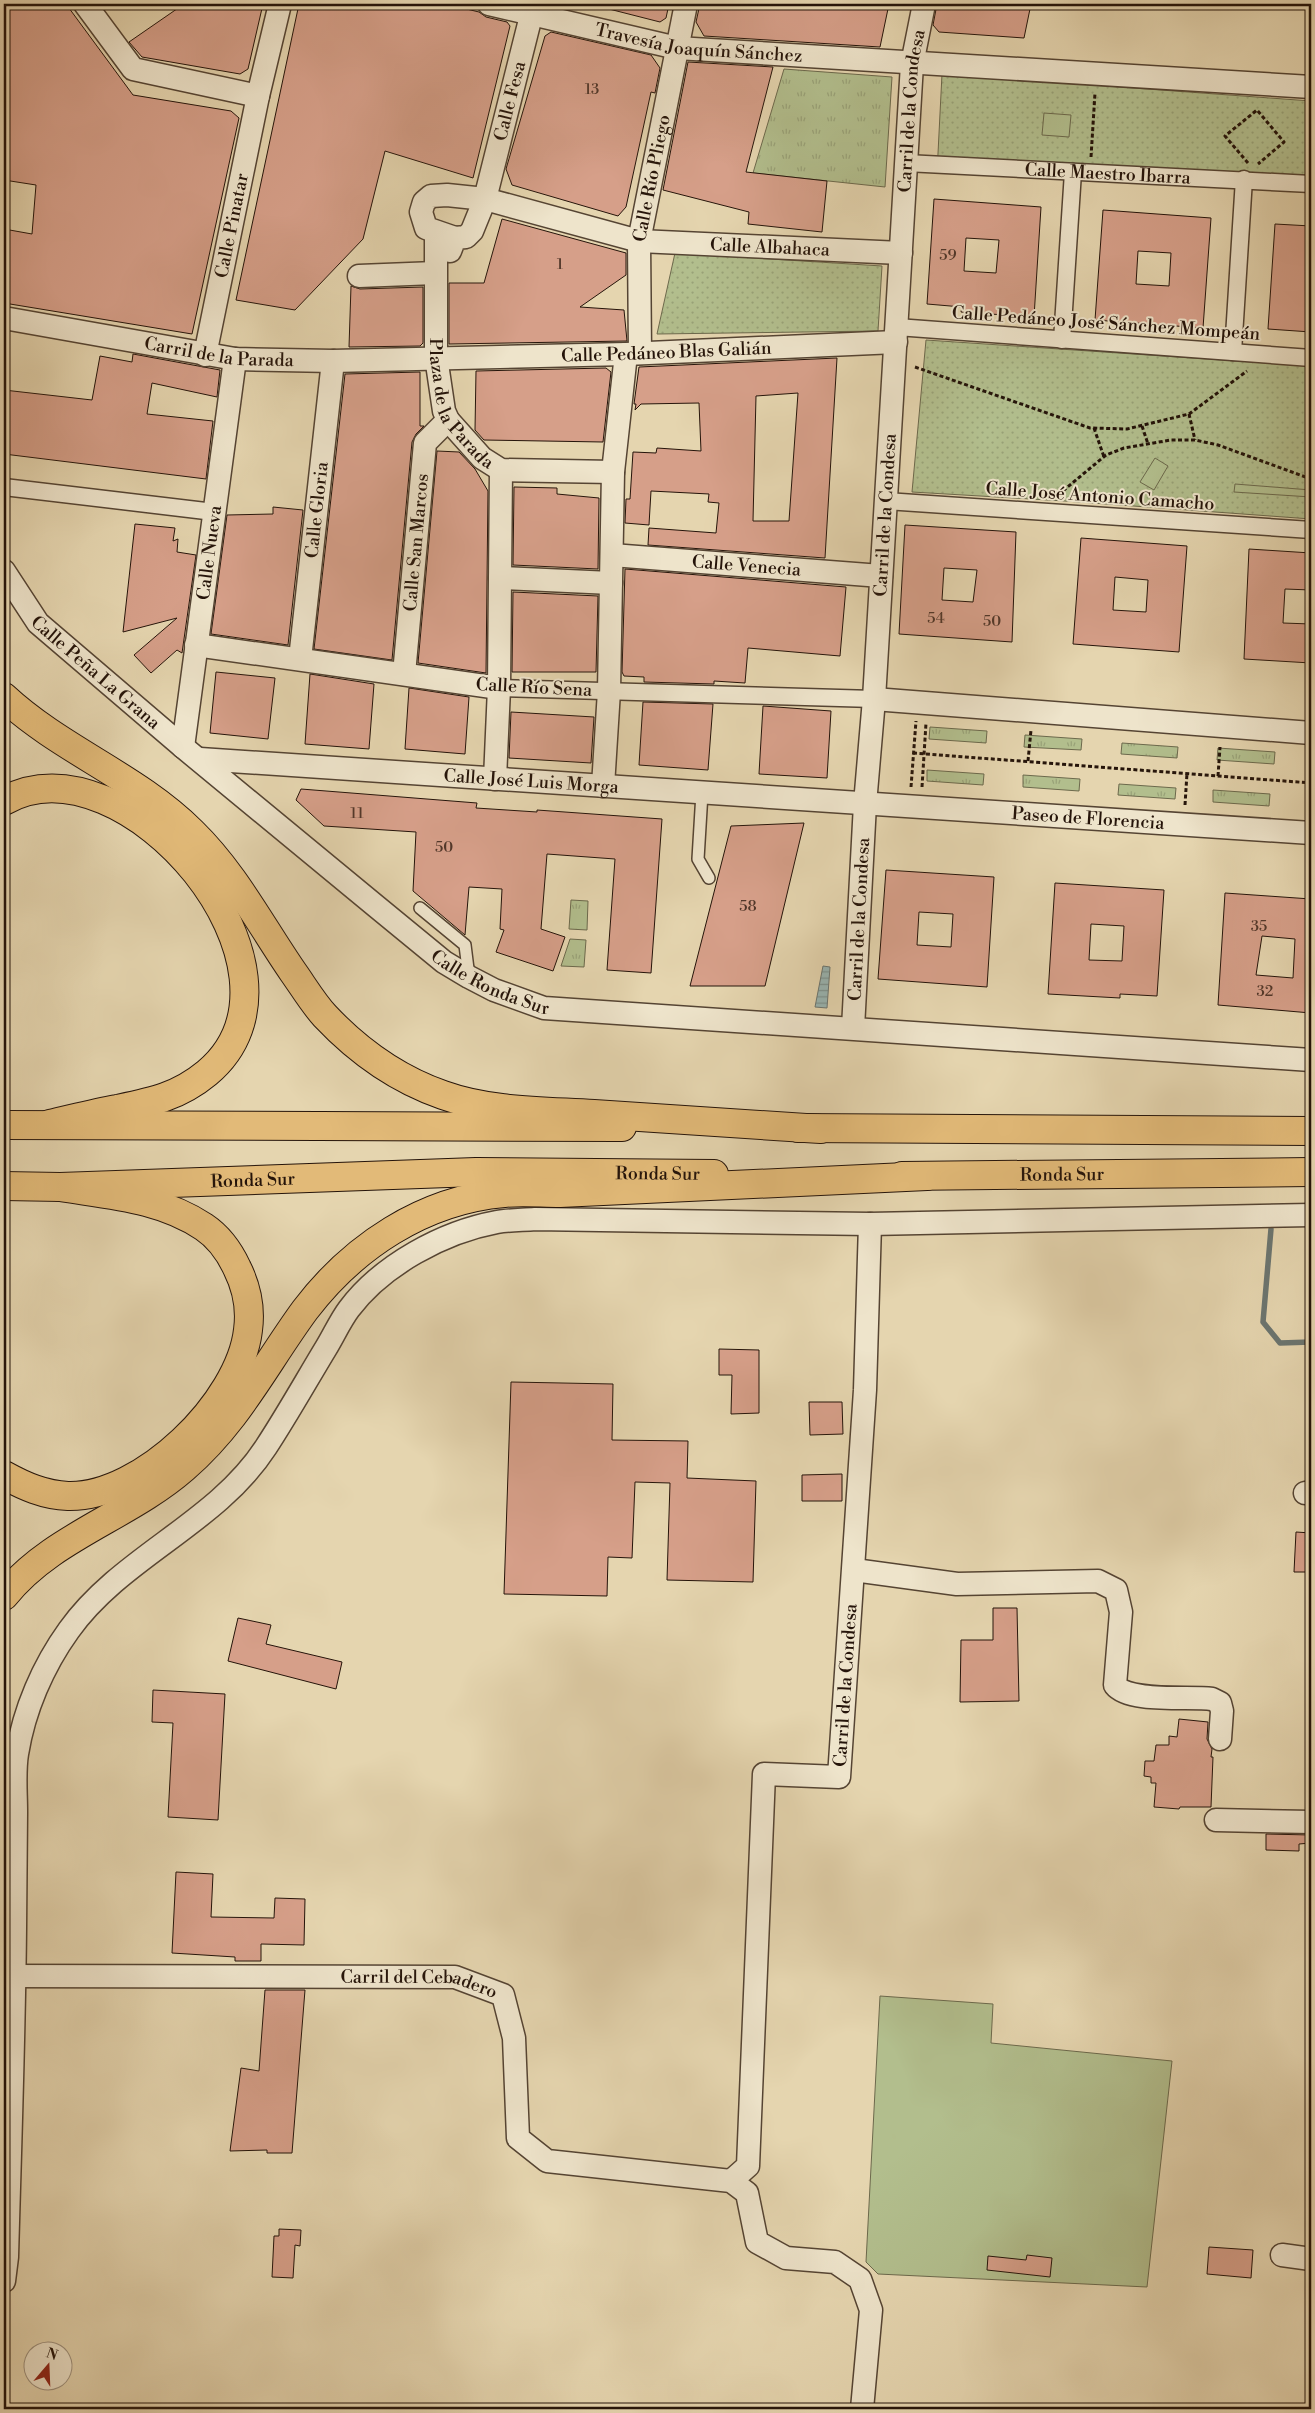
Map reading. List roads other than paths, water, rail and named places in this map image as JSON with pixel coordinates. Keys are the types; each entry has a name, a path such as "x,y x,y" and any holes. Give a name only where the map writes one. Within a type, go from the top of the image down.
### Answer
{"main road":[{"path":"4,697 41,729 161,805 190,829 230,873 280,953 323,1014 363,1051 388,1069 416,1084 444,1096 508,1108 822,1129"},
{"path":"4,801 27,791 46,788 65,790 85,794 107,802 145,824 182,856 212,894 235,938 244,978 245,994 240,1022 223,1056 207,1073 189,1086 147,1104 50,1124"},
{"path":"4,1125 1311,1131"},
{"name":"Ronda Sur","path":"4,1186 60,1187 476,1172 927,1176 1311,1172"},
{"path":"4,1596 24,1574 49,1554 155,1489 205,1450 231,1421 305,1310 329,1282 351,1259 415,1217 444,1205 504,1193 560,1193 927,1176"},
{"path":"4,1475 45,1493 69,1496 110,1488 132,1477 169,1452 208,1413 232,1379 248,1331 248,1297 242,1279 222,1243 206,1228 162,1205 130,1197 60,1187"}],"street":[{"path":"85,4 133,69 258,96"},
{"name":"Calle Pinatar","path":"205,355 258,96 280,4"},
{"name":"Travesía Joaquín Sánchez","path":"489,4 533,9 677,48 912,64"},
{"name":"Calle Río Pliego","path":"603,786 610,691 613,472 633,354 638,241 686,4"},
{"name":"Carril de la Condesa","path":"853,1028 864,804 874,699 912,64 924,4"},
{"name":"Calle Fesa","path":"446,235 466,237 472,231 485,199 533,9"},
{"path":"912,64 1311,87"},
{"name":"Calle Maestro Ibarra","path":"906,163 1244,179 1311,184"},
{"path":"1062,340 1082,172"},
{"path":"1233,352 1244,179"},
{"name":"Calle Albahaca","path":"446,235 426,228 422,222 421,212 424,202 431,196 448,195 485,199 638,241 901,253"},
{"path":"359,276 436,273 452,248 446,235"},
{"name":"Plaza de la Parada","path":"436,273 436,358 444,411 448,420 482,458 501,470 613,472"},
{"name":"Carril de la Parada","path":"4,318 234,359 333,361 436,358"},
{"name":"Calle Pedáneo José Sánchez Mompeán","path":"896,343 1062,340 1311,358"},
{"name":"Calle Pedáneo Blas Galián","path":"436,358 633,354 896,343"},
{"name":"Calle Nueva","path":"191,753 196,645 234,359"},
{"name":"Calle Gloria","path":"300,659 333,361"},
{"name":"Calle San Marcos","path":"404,674 425,443 448,420"},
{"path":"495,779 500,688 501,470"},
{"path":"4,487 214,512"},
{"name":"Calle José Antonio Camacho","path":"886,501 1311,530"},
{"name":"Calle Venecia","path":"612,555 881,576"},
{"name":"Calle Peña La Grana","path":"4,571 38,622 191,753"},
{"path":"500,578 612,583"},
{"name":"Calle Río Sena","path":"196,645 500,688 874,699"},
{"path":"874,699 1311,733"},
{"name":"Calle José Luis Morga","path":"191,753 495,779 864,804"},
{"name":"Calle Ronda Sur","path":"191,753 444,962 494,990 544,1008 1311,1060"},
{"name":"Paseo de Florencia","path":"864,804 916,801 1311,833"},
{"path":"4,2281 7,2257 9,1976 16,1757 25,1717 51,1657 70,1628 93,1601 144,1556 182,1532 227,1494 246,1473 265,1449 349,1309 373,1283 400,1262 466,1230 497,1222 535,1219 870,1224 1311,1216"},
{"name":"Carril de la Condesa","path":"731,2182 748,2166 764,1774 839,1777 865,1390 870,1224"},
{"path":"854,1570 957,1584 1098,1581 1107,1584 1116,1590 1121,1612 1115,1685 1118,1690 1135,1696 1212,1699 1220,1703 1222,1711 1220,1739"},
{"path":"1216,1820 1311,1822"},
{"name":"Carril del Cebadero","path":"9,1976 455,1977 503,1995 514,2038 518,2138 547,2161 731,2182"},
{"path":"731,2182 747,2193 757,2242 786,2258 835,2262 860,2279 871,2310 862,2409"},
{"path":"1282,2255 1311,2259"}],"lane":[{"path":"702,793 698,859 710,878"},
{"path":"420,908 464,945 469,977"}],"water":[{"path":"823,966 830,967 827,1008 815,1007"}],"waterway":[{"path":"1271,1229 1263,1322 1280,1343 1311,1342"}]}
